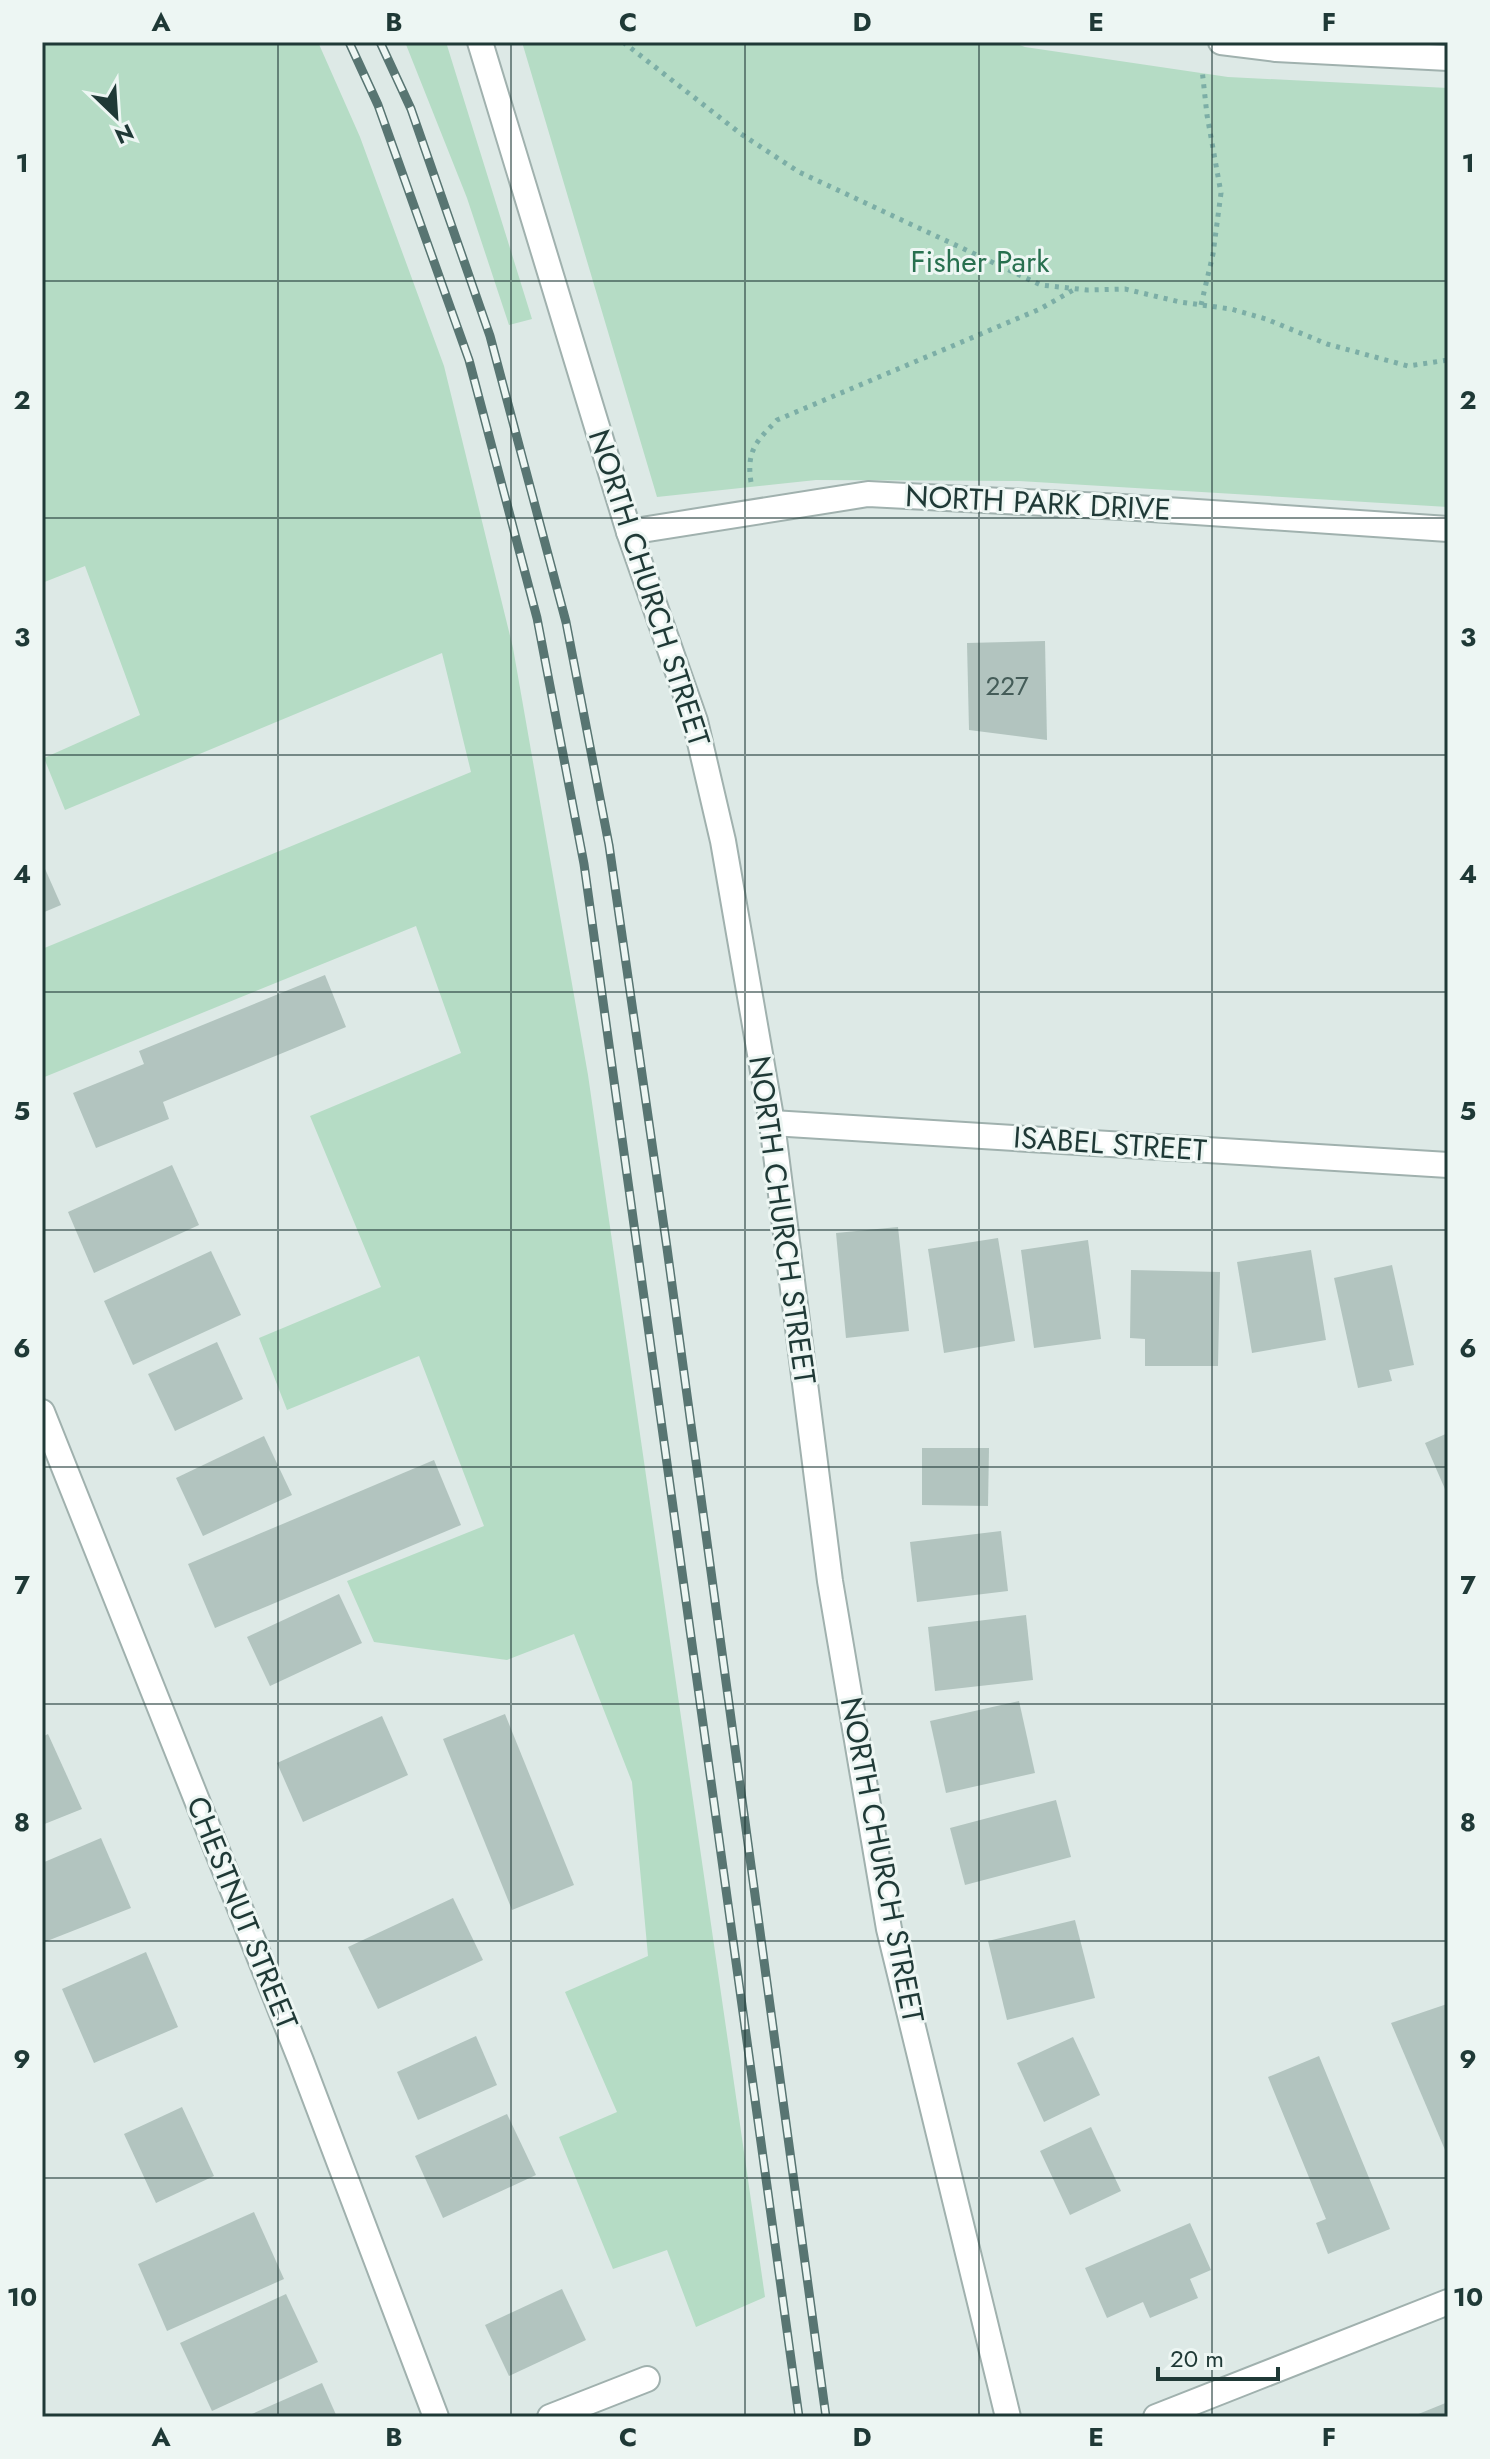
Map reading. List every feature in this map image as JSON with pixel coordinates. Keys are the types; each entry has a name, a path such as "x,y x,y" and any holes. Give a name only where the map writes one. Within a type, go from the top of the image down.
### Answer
{"street":[{"name":"NORTH CHURCH STREET","path":"480,42 629,532 699,736 723,841 772,1123 830,1581 889,1929 1008,2417"},
{"path":"1221,42 1276,49 1448,58"},
{"name":"NORTH PARK DRIVE","path":"629,532 868,494 1448,529"},
{"name":"ISABEL STREET","path":"772,1123 1448,1165"},
{"name":"CHESTNUT STREET","path":"42,1412 306,2076 436,2417"},
{"path":"1156,2417 1448,2302"},
{"path":"550,2417 647,2379"}],"path":[{"path":"623,42 741,134 799,172 1041,285 1125,289 1180,302 1231,309 1266,319 1327,344 1408,366 1448,360"},
{"path":"1201,57 1207,115 1221,193 1213,254 1201,305"},
{"path":"755,512 748,467 753,446 777,420 1040,309 1076,289"}],"green space":[{"path":"42,42 318,42 360,137 444,366 513,648 588,1075 765,2297 696,2327 667,2250 613,2269 559,2137 617,2112 565,1992 648,1956 632,1782 574,1634 507,1660 374,1642 347,1581 484,1526 419,1356 287,1410 259,1338 381,1287 310,1116 461,1053 416,926 42,1078 42,949 471,772 442,653 65,810 44,758 140,715 85,566 42,583"},
{"path":"405,42 446,42 532,319 509,325 467,198"},
{"name":"Fisher Park","path":"522,42 1011,42 1025,47 1228,77 1448,88 1448,507 1019,481 816,480 657,497"}],"building":[{"path":"1045,641 1047,740 969,730 967,643"},
{"path":"42,862 61,905 42,913"},
{"path":"325,975 346,1027 163,1102 169,1119 96,1148 73,1093 144,1064 139,1051"},
{"path":"172,1165 199,1225 94,1273 68,1212"},
{"path":"898,1227 909,1331 846,1338 836,1233"},
{"path":"998,1238 1015,1341 944,1353 928,1249"},
{"path":"1088,1240 1101,1339 1034,1348 1021,1250"},
{"path":"1311,1250 1326,1340 1252,1353 1237,1262"},
{"path":"211,1251 241,1315 133,1365 104,1301"},
{"path":"1392,1265 1414,1365 1389,1370 1392,1381 1358,1388 1334,1278"},
{"path":"1131,1270 1220,1272 1218,1366 1145,1366 1145,1339 1130,1338"},
{"path":"217,1342 243,1399 175,1431 148,1374"},
{"path":"1448,1433 1448,1496 1425,1443"},
{"path":"264,1436 292,1495 203,1536 176,1478"},
{"path":"922,1448 989,1448 988,1506 922,1505"},
{"path":"434,1460 461,1525 215,1628 188,1564"},
{"path":"1001,1531 1008,1591 917,1602 910,1542"},
{"path":"339,1594 362,1643 270,1686 247,1637"},
{"path":"1026,1615 1033,1680 935,1691 928,1627"},
{"path":"1019,1701 1035,1773 946,1793 930,1721"},
{"path":"505,1714 574,1885 512,1910 443,1739"},
{"path":"382,1716 408,1775 303,1822 277,1763"},
{"path":"48,1734 82,1809 42,1825 42,1737"},
{"path":"1056,1800 1071,1857 965,1885 950,1828"},
{"path":"101,1838 131,1908 42,1943 42,1863"},
{"path":"453,1898 483,1960 378,2009 348,1947"},
{"path":"1075,1920 1095,1998 1007,2020 988,1941"},
{"path":"146,1952 178,2027 94,2063 62,1989"},
{"path":"1447,2004 1448,2007 1448,2157 1391,2023"},
{"path":"476,2036 497,2085 418,2120 397,2072"},
{"path":"1073,2037 1100,2095 1044,2122 1017,2063"},
{"path":"1319,2056 1390,2229 1328,2254 1316,2223 1326,2219 1268,2077"},
{"path":"182,2107 214,2176 156,2203 124,2134"},
{"path":"507,2114 536,2175 443,2218 415,2156"},
{"path":"1091,2127 1121,2191 1070,2215 1040,2151"},
{"path":"254,2212 284,2279 167,2331 138,2264"},
{"path":"1190,2223 1211,2270 1190,2279 1198,2298 1150,2318 1143,2302 1107,2318 1085,2268"},
{"path":"562,2289 586,2340 509,2376 485,2325"},
{"path":"286,2294 318,2362 212,2411 180,2343"},
{"path":"322,2383 337,2417 245,2417"},
{"path":"1448,2402 1448,2417 1411,2417"}],"railway":[{"path":"349,42 378,105 469,360 537,618 584,864 799,2417"},
{"path":"380,42 411,109 490,336 566,622 609,845 826,2417"}]}
